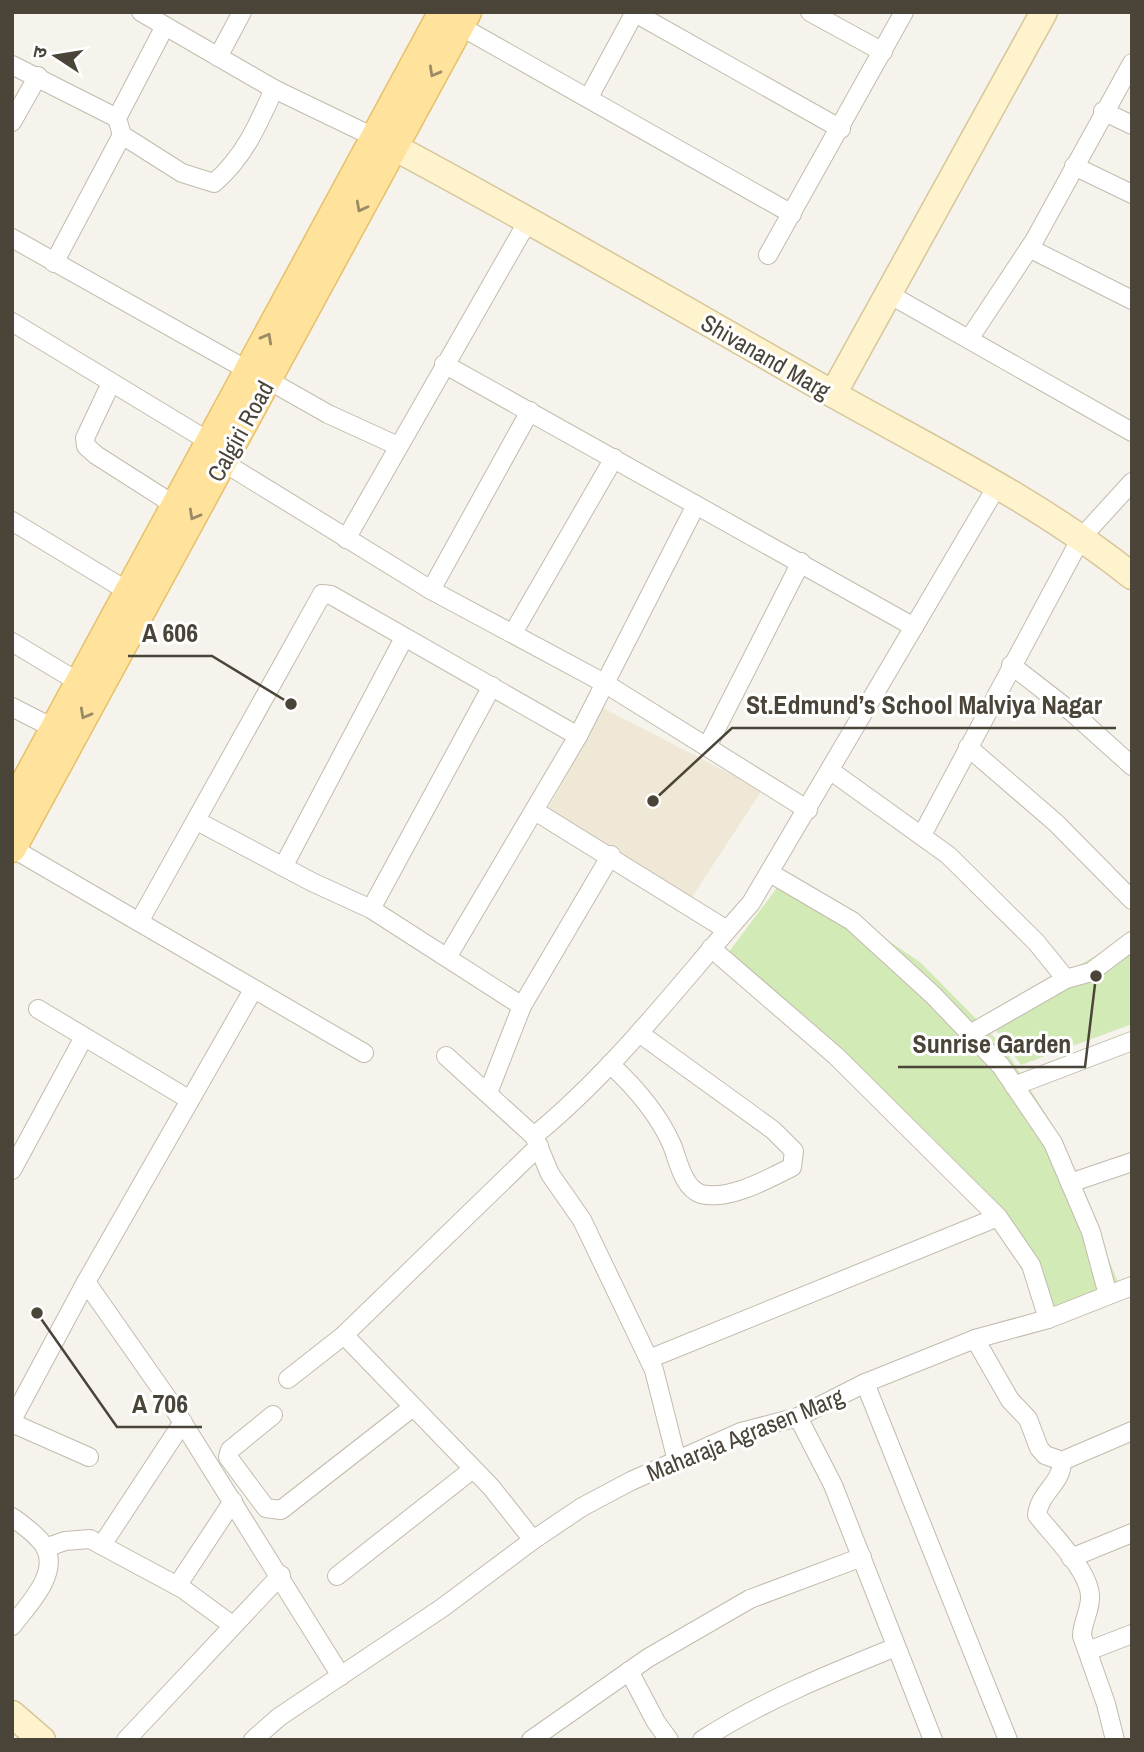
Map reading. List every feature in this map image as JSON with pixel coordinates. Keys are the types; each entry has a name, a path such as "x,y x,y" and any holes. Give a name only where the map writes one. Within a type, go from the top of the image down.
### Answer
{"main road":[{"name":"Calgiri Road","path":"12,848 217,452 456,17"},
{"name":"Calgiri Road","path":"12,807 176,506 217,452"}],"street":[{"path":"142,12 274,89 385,142"},
{"path":"218,57 242,12"},
{"path":"810,12 883,52"},
{"path":"768,255 841,129 904,12"},
{"path":"833,394 1044,12"},
{"path":"589,97 635,13 841,129"},
{"path":"456,17 792,214"},
{"path":"54,263 165,26"},
{"path":"969,339 1029,248 1132,63"},
{"path":"12,65 38,76 119,126 182,173 214,183 234,166 252,138 274,89"},
{"path":"12,122 38,76"},
{"path":"1103,111 1132,125"},
{"name":"Shivanand Marg","path":"385,142 529,219 997,486 1081,538 1132,576"},
{"path":"1074,166 1132,194"},
{"path":"346,539 529,219"},
{"path":"12,239 328,414 398,446"},
{"path":"1029,248 1132,300"},
{"path":"887,293 1132,432"},
{"path":"12,322 111,383 346,539 431,590 606,684 708,745 808,810"},
{"path":"444,364 914,627"},
{"path":"111,383 85,438 86,446 176,506"},
{"path":"431,590 530,411"},
{"path":"513,633 614,458"},
{"path":"922,835 1081,538 1132,482"},
{"path":"288,1379 344,1335 575,1102 684,985 711,948 751,903 997,486"},
{"path":"448,956 579,736 696,505"},
{"path":"12,521 129,592"},
{"path":"708,745 801,562"},
{"path":"139,922 322,594 331,595 579,736"},
{"path":"283,867 404,638"},
{"path":"12,642 80,683"},
{"path":"1011,665 1073,713 1132,766"},
{"path":"371,909 492,687"},
{"path":"12,707 55,729"},
{"path":"968,747 1056,823 1132,900"},
{"path":"831,771 948,855 1028,934 1066,979"},
{"path":"535,811 611,855 727,930"},
{"path":"197,821 283,867 371,909 522,1006"},
{"path":"12,848 364,1053"},
{"path":"488,1093 522,1006 611,855"},
{"path":"770,873 852,921 933,995 1001,1066 1053,1143 1091,1232 1108,1295"},
{"path":"970,1034 1066,979 1091,972 1132,941"},
{"path":"711,948 836,1056 998,1217 1031,1265 1048,1319"},
{"path":"89,1457 12,1421 86,1282 253,990"},
{"path":"38,1009 190,1100"},
{"path":"610,1064 645,1101 670,1142 688,1184 699,1193 721,1195 793,1167 794,1151 773,1130 639,1033"},
{"path":"12,1170 84,1037"},
{"path":"1014,1086 1132,1041"},
{"path":"446,1056 537,1141 550,1174 582,1220 649,1359 677,1461"},
{"path":"1070,1183 1132,1162"},
{"path":"649,1359 998,1217"},
{"path":"86,1282 183,1422 281,1575 341,1676"},
{"name":"Maharaja Agrasen Marg","path":"253,1740 279,1717 451,1602 533,1539 582,1507 741,1432 798,1417 865,1383 975,1339 1048,1319 1132,1286"},
{"path":"344,1335 473,1469 533,1539"},
{"path":"975,1339 1010,1400 1028,1419 1039,1448 1045,1455 1062,1461 1132,1432"},
{"path":"865,1383 1008,1740"},
{"path":"272,1415 230,1450 228,1457 265,1508 273,1511 281,1510 413,1407"},
{"path":"798,1417 833,1485 928,1738"},
{"path":"102,1545 183,1422"},
{"path":"1062,1461 1062,1471 1039,1500 1037,1515 1083,1570 1091,1600 1082,1625 1082,1636 1115,1740"},
{"path":"337,1576 473,1469"},
{"path":"177,1586 233,1501"},
{"path":"12,1517 45,1548 48,1571 34,1597 12,1626"},
{"path":"1071,1558 1132,1533"},
{"path":"45,1548 65,1541 90,1539 177,1586 232,1625"},
{"path":"531,1740 557,1732 629,1671 750,1600 862,1557"},
{"path":"125,1740 281,1575"},
{"path":"1088,1651 1132,1634"},
{"path":"702,1740 748,1712 896,1647"},
{"path":"629,1671 656,1722 669,1740"},
{"path":"12,1714 42,1740"},
{"path":"1125,1740 1132,1737"}],"shaded area":[{"path":"603,708 762,790 692,897 546,813"}],"green space":[{"path":"788,873 920,962 1003,1046 1054,1127 1120,1287 1045,1312 1000,1212 932,1137 722,961"},
{"path":"1132,935 1132,1024 1021,1065 987,1018"}],"place":[{"name":"A 606","path":"291,704"},
{"name":"St.Edmund’s School Malviya Nagar","path":"653,801"},
{"name":"Sunrise Garden","path":"1096,976"},
{"name":"A 706","path":"37,1313"}]}
